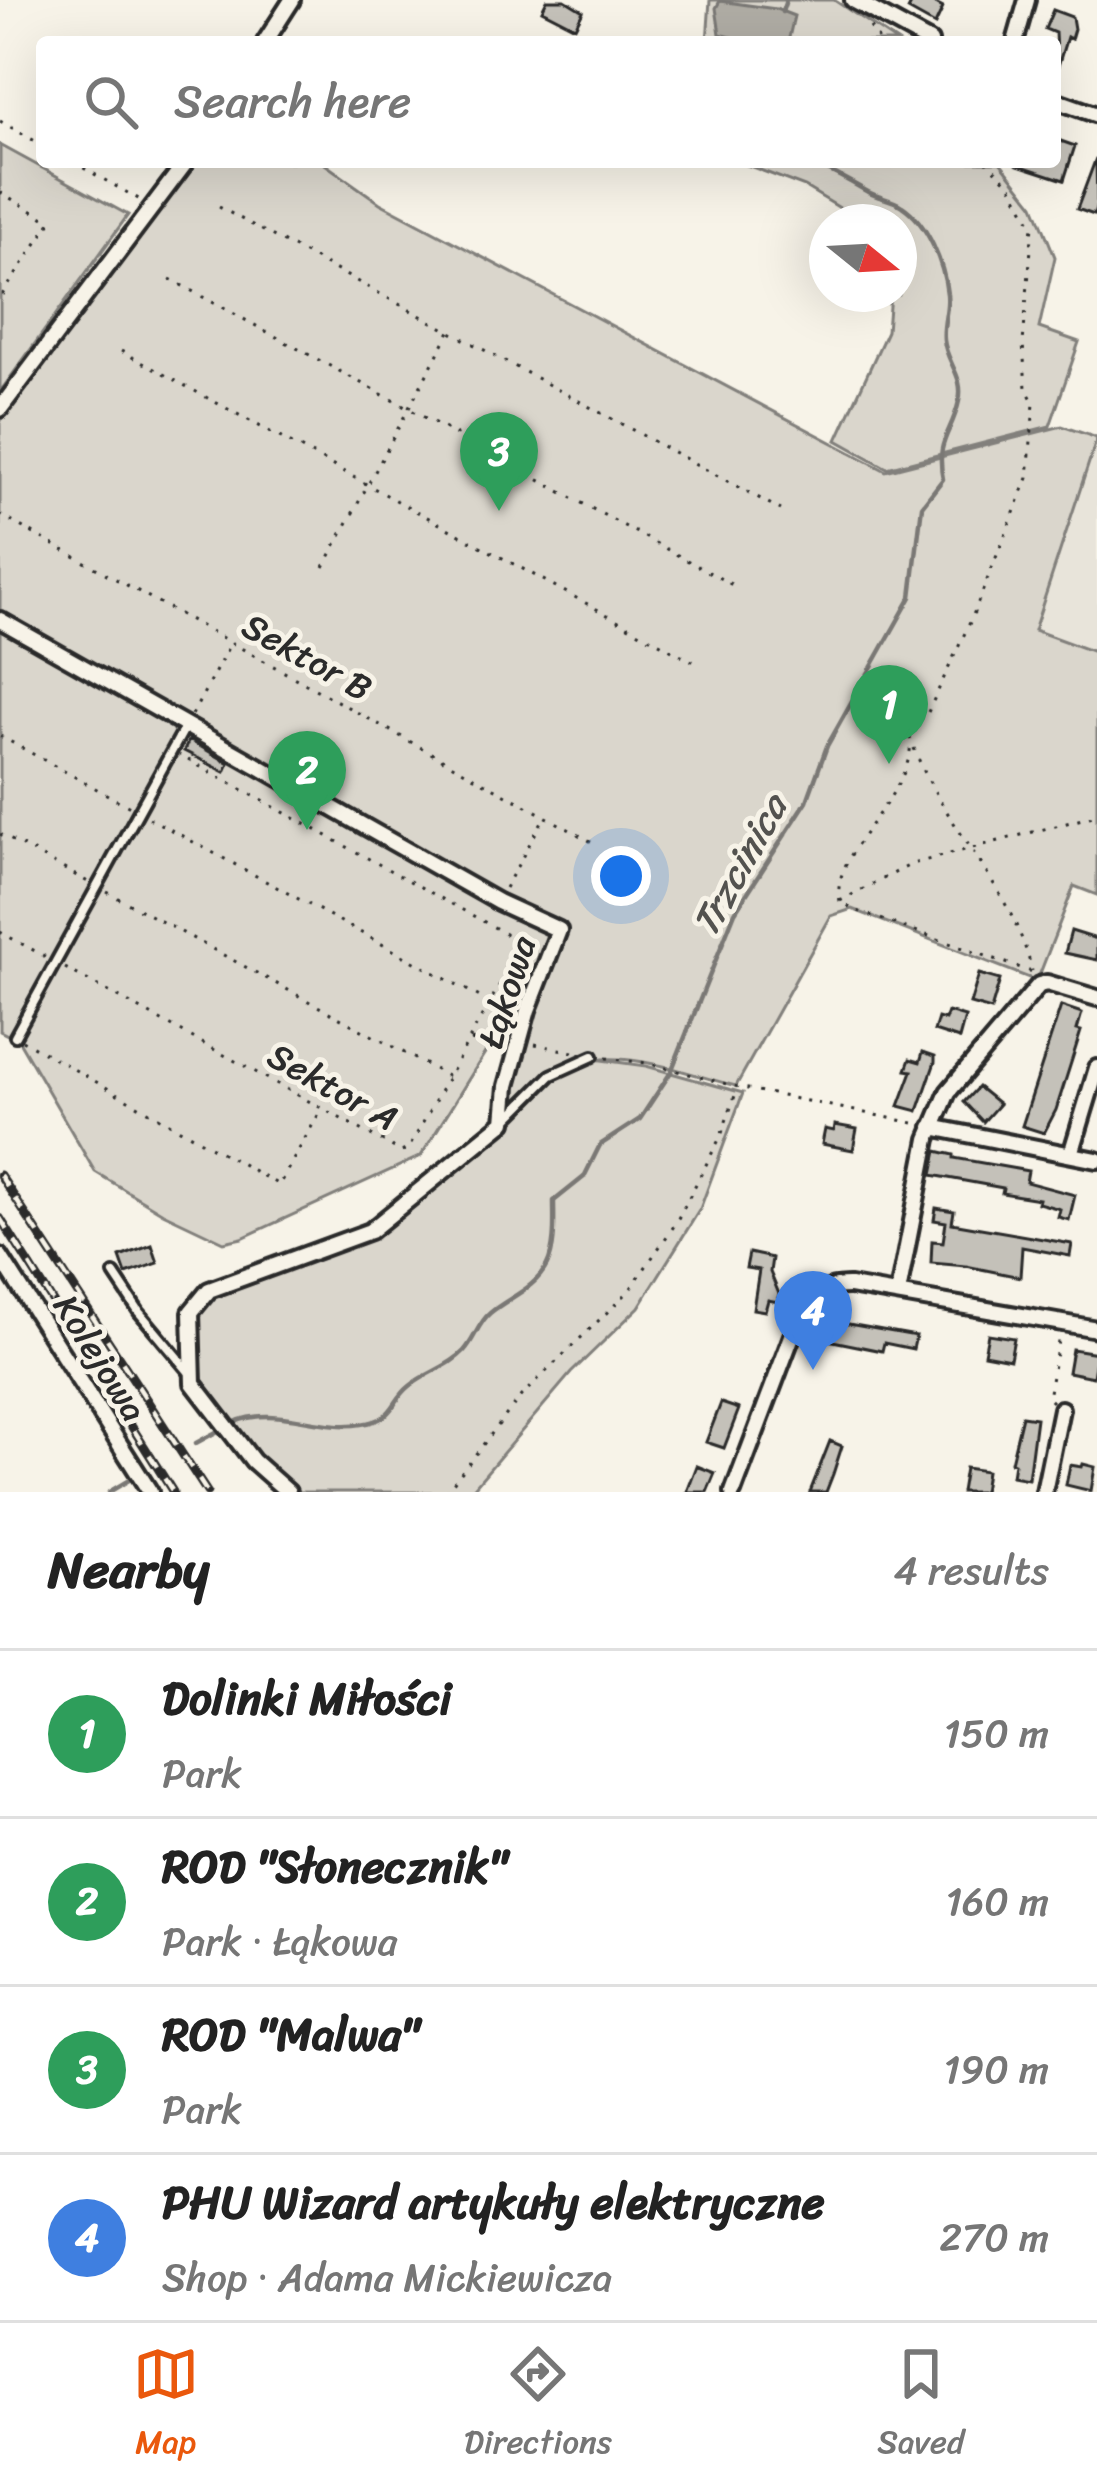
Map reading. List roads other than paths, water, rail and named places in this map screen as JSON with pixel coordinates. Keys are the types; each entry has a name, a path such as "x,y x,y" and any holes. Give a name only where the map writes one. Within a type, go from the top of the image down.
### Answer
{"street":[{"path":"269,36 292,0"},
{"path":"854,0 919,36"},
{"path":"1017,36 1027,0"},
{"path":"1061,102 1097,115"},
{"path":"0,409 181,168"},
{"name":"Łąkowa","path":"0,620 498,902 557,927 559,938 535,989 507,1086 504,1122"},
{"path":"898,1293 932,1127 948,1092 1039,985 1048,983 1097,998"},
{"path":"1071,1154 1097,1068"},
{"path":"288,1492 245,1452 193,1384 191,1312 196,1302 209,1290 370,1231 504,1122"},
{"path":"932,1127 1097,1160"},
{"name":"Kolejowa","path":"0,1256 150,1492"},
{"path":"733,1492 806,1305 816,1293 833,1285 1097,1329"},
{"path":"1044,1492 1061,1408"}],"lane":[{"path":"15,1036 186,725"},
{"path":"504,1122 551,1075 593,1056"},
{"path":"114,1274 190,1373"}],"waterway":[{"name":"Trzcinica","path":"782,12 786,0"},
{"name":"Trzcinica","path":"233,1423 264,1416 345,1425 381,1418 410,1386 458,1357 486,1317 542,1273 552,1250 554,1201 584,1177 600,1145 640,1119 671,1072 735,912 807,801 827,746 911,597 922,506 943,479 943,446 960,392 944,340 945,283 933,246 911,213 822,168"},
{"name":"Trzcinica","path":"196,1443 218,1431"},
{"name":"Trzcinica","path":"109,1492 129,1480"}],"railway":[{"path":"0,1175 207,1492"},
{"path":"0,1218 173,1492"}],"place":[{"name":"ROD \"Malwa\"","path":"499,511"},
{"name":"Dolinki Miłości","path":"889,764"},
{"name":"ROD \"Słonecznik\"","path":"307,830"},
{"name":"PHU Wizard artykuły elektryczne","path":"813,1370"}]}
